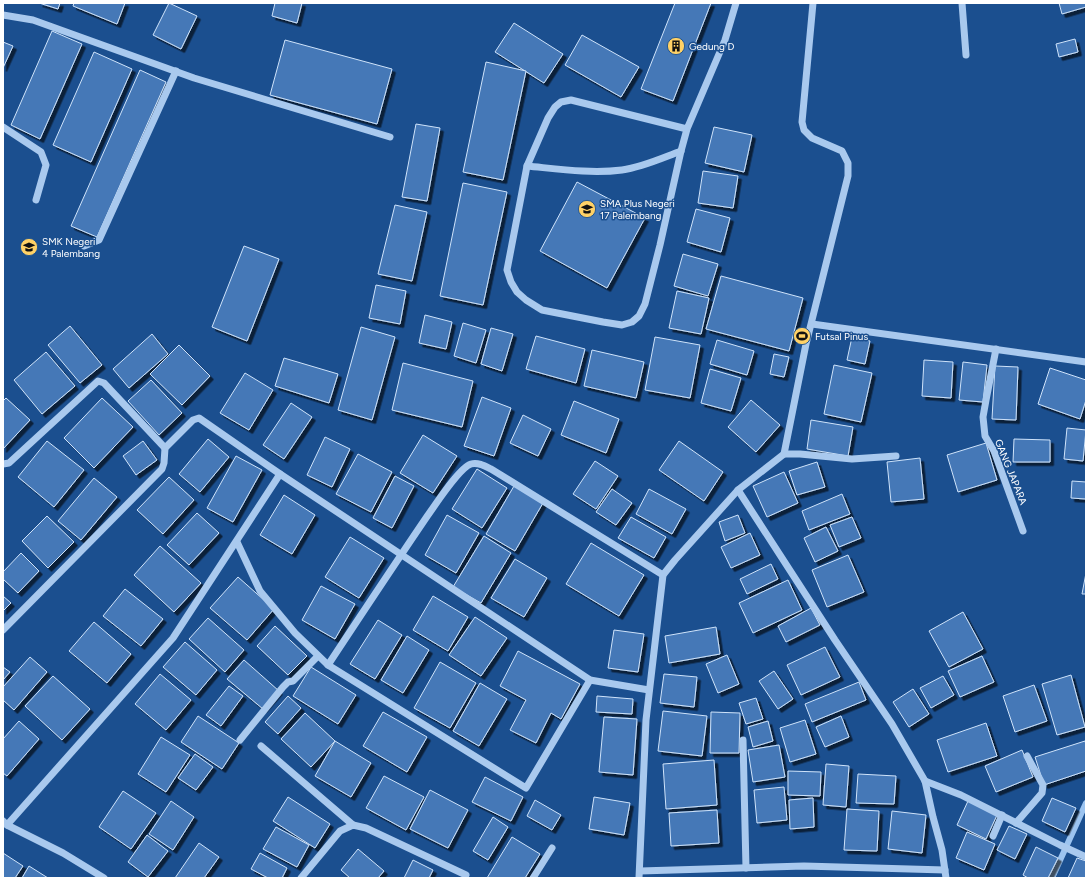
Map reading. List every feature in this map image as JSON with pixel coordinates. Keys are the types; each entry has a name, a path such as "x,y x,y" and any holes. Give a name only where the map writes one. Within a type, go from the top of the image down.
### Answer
{"street":[{"path":"687,129 571,100 561,102 555,107 548,118 527,166 507,270 511,282 517,292 526,300 542,310 603,322 622,325 632,322 639,316 645,304 687,129 725,40 736,3"},
{"path":"784,454 806,344 848,176 848,163 842,151 812,138 804,130 802,122 813,3"},
{"path":"962,3 966,54"},
{"path":"3,16 33,20 194,78 258,96 390,137"},
{"path":"84,246 99,240 176,71"},
{"path":"3,127 30,143 41,152 46,165 36,200"},
{"path":"527,166 596,171 623,170 646,164 681,151"},
{"path":"812,324 1086,362"},
{"name":"GANG JAPARA","path":"996,349 985,406 985,436 994,451 1022,531"},
{"path":"3,464 9,463 98,381 104,383 165,448"},
{"path":"3,630 162,469 165,448 192,420 199,418 400,555 590,680 650,690"},
{"path":"896,456 852,459 784,454 738,490 663,575 646,720 640,875 804,866 945,870"},
{"path":"328,665 400,555 440,498 462,469 471,464 481,464 663,575"},
{"path":"104,878 63,853 5,823 173,638 280,474"},
{"path":"738,490 892,724 925,781 942,850 946,878"},
{"path":"237,542 260,591 295,633 328,665 526,788 590,680"},
{"path":"240,740 283,687 288,682 293,681 318,656"},
{"path":"743,740 746,868"},
{"path":"261,746 353,825 366,828 466,875"},
{"path":"1016,823 1042,792 1043,788 1043,785 1027,756"},
{"path":"925,781 961,795 1086,857"},
{"path":"993,836 1002,815"},
{"path":"301,878 340,831 353,825"},
{"path":"533,878 552,848"}],"building":[{"path":"39,3 60,3 58,9"},
{"path":"74,3 125,3 117,24 73,6"},
{"path":"169,3 197,16 181,49 153,35"},
{"path":"275,3 302,3 297,23 272,16"},
{"name":"Gedung D","path":"675,3 711,3 673,101 641,89"},
{"path":"1059,3 1086,3 1086,7 1062,14"},
{"path":"514,23 563,54 544,83 495,52"},
{"path":"52,31 82,44 40,139 11,125"},
{"path":"582,35 639,67 621,97 565,65"},
{"path":"1075,39 1078,52 1059,57 1056,44"},
{"path":"285,40 392,69 377,124 270,95"},
{"path":"3,42 13,46 3,68"},
{"path":"94,52 132,69 91,162 53,145"},
{"path":"486,62 526,71 503,180 463,172"},
{"path":"140,70 166,82 97,237 71,226"},
{"path":"416,124 440,128 427,201 402,197"},
{"path":"714,127 752,135 744,172 705,163"},
{"path":"703,171 738,176 733,208 698,203"},
{"path":"577,182 645,218 607,288 540,251"},
{"path":"463,183 507,192 483,305 440,296"},
{"path":"395,205 427,212 412,281 378,274"},
{"path":"696,209 730,218 721,252 687,242"},
{"path":"244,246 279,259 247,341 212,327"},
{"path":"683,254 718,264 708,296 674,286"},
{"path":"721,276 803,298 789,351 706,329"},
{"path":"376,285 406,291 400,324 369,318"},
{"path":"677,291 709,298 701,334 669,328"},
{"path":"425,315 452,322 446,349 419,343"},
{"path":"463,323 486,330 476,363 454,356"},
{"path":"70,326 102,365 80,383 48,345"},
{"path":"361,327 395,337 372,420 338,410"},
{"path":"491,328 513,334 502,371 481,364"},
{"path":"152,334 168,354 129,388 113,369"},
{"path":"536,336 585,349 576,383 526,369"},
{"path":"655,337 700,345 690,398 645,390"},
{"path":"852,337 870,341 865,364 847,360"},
{"path":"717,340 754,351 747,375 710,364"},
{"path":"179,345 210,376 182,405 150,374"},
{"path":"592,350 644,362 636,398 584,386"},
{"path":"46,352 75,386 42,414 14,380"},
{"path":"774,354 789,357 784,377 770,374"},
{"path":"284,358 338,374 329,403 275,386"},
{"path":"924,360 953,362 951,398 922,396"},
{"path":"963,362 987,365 983,402 959,400"},
{"path":"403,363 473,381 462,427 392,410"},
{"path":"834,365 872,373 861,422 824,414"},
{"path":"995,366 1018,367 1016,420 992,419"},
{"path":"1050,368 1086,380 1086,400 1080,419 1038,404"},
{"path":"710,369 741,378 731,411 701,403"},
{"path":"245,373 273,390 249,430 220,413"},
{"path":"151,380 182,413 159,435 128,401"},
{"path":"482,397 511,408 494,456 464,446"},
{"path":"6,398 30,420 3,449 3,401"},
{"path":"102,398 133,427 94,468 64,438"},
{"path":"751,400 780,425 756,452 728,427"},
{"path":"574,401 619,419 606,453 561,435"},
{"path":"291,403 312,417 284,459 263,445"},
{"path":"523,415 551,429 538,456 510,443"},
{"path":"811,420 853,427 848,456 807,449"},
{"path":"1067,428 1086,430 1083,461 1064,459"},
{"path":"423,435 457,456 433,493 400,473"},
{"path":"325,437 350,449 332,487 307,475"},
{"path":"208,439 229,457 200,492 179,474"},
{"path":"1014,439 1050,440 1050,462 1013,462"},
{"path":"47,441 84,470 54,507 18,477"},
{"path":"143,441 157,460 136,475 123,456"},
{"path":"679,441 723,472 704,501 659,470"},
{"path":"986,443 997,480 958,492 947,455"},
{"path":"358,454 392,472 371,512 336,494"},
{"path":"236,456 262,470 233,522 207,508"},
{"path":"920,458 924,499 891,502 887,462"},
{"path":"595,461 618,476 596,509 573,494"},
{"path":"817,462 825,487 797,495 789,471"},
{"path":"477,469 507,488 482,528 452,509"},
{"path":"784,472 798,503 767,517 753,486"},
{"path":"395,476 414,486 392,528 373,518"},
{"path":"169,477 194,500 163,534 137,510"},
{"path":"94,478 117,497 81,540 58,521"},
{"path":"1072,481 1086,482 1086,499 1071,498"},
{"path":"514,486 543,503 515,551 486,534"},
{"path":"612,489 632,503 616,525 596,512"},
{"path":"649,489 686,509 672,534 636,514"},
{"path":"842,494 850,514 809,530 802,511"},
{"path":"284,495 315,515 292,554 260,535"},
{"path":"197,513 219,533 189,565 167,545"},
{"path":"447,515 479,533 456,573 425,555"},
{"path":"738,515 745,533 725,541 719,522"},
{"path":"47,516 74,542 48,568 22,541"},
{"path":"631,517 666,537 654,558 618,538"},
{"path":"852,517 861,538 839,547 830,525"},
{"path":"826,527 838,551 815,562 804,538"},
{"path":"750,533 760,555 731,568 721,547"},
{"path":"484,536 511,553 481,603 453,587"},
{"path":"350,537 384,558 359,598 325,577"},
{"path":"591,543 644,575 619,616 566,584"},
{"path":"160,546 201,583 174,612 134,575"},
{"path":"21,553 39,571 18,593 3,579 3,572"},
{"path":"848,555 864,592 827,607 812,570"},
{"path":"515,559 547,578 524,617 491,598"},
{"path":"771,564 778,579 747,594 740,579"},
{"path":"1086,573 1086,594 1082,594"},
{"path":"238,577 274,609 247,640 210,608"},
{"path":"788,580 802,610 753,633 739,603"},
{"path":"321,586 355,604 335,639 302,620"},
{"path":"125,589 163,619 141,646 103,616"},
{"path":"3,596 11,603 3,611"},
{"path":"433,596 468,617 448,651 413,630"},
{"path":"811,608 820,625 786,642 778,626"},
{"path":"963,612 983,649 949,667 929,631"},
{"path":"475,617 507,638 481,676 449,655"},
{"path":"208,618 244,650 225,672 189,639"},
{"path":"378,620 402,635 375,679 350,664"},
{"path":"94,622 131,654 107,683 69,651"},
{"path":"275,626 307,656 288,675 257,646"},
{"path":"716,627 720,654 669,663 665,636"},
{"path":"614,630 644,634 638,672 608,668"},
{"path":"407,636 429,650 403,693 381,680"},
{"path":"185,642 217,670 196,695 163,667"},
{"path":"825,647 840,677 801,695 787,665"},
{"path":"518,651 580,684 561,719 551,713 536,743 510,730 526,700 500,686"},
{"path":"727,655 739,684 718,693 706,664"},
{"path":"982,656 994,682 960,697 948,671"},
{"path":"30,657 47,672 14,710 3,700 3,687"},
{"path":"244,660 279,691 263,709 227,679"},
{"path":"440,662 476,683 450,728 414,708"},
{"path":"3,667 10,672 3,680"},
{"path":"311,667 356,695 338,724 293,696"},
{"path":"774,671 793,699 778,709 759,681"},
{"path":"160,674 191,700 166,730 135,704"},
{"path":"664,674 697,677 694,707 660,703"},
{"path":"1071,675 1085,727 1057,735 1042,684"},
{"path":"53,676 90,709 62,740 25,706"},
{"path":"943,676 954,695 931,708 920,688"},
{"path":"859,682 866,700 812,722 805,704"},
{"path":"480,683 507,699 479,746 453,731"},
{"path":"1034,685 1047,721 1015,732 1003,696"},
{"path":"229,686 243,696 221,726 206,715"},
{"path":"913,689 929,714 909,727 893,702"},
{"path":"288,696 301,708 278,734 265,722"},
{"path":"597,696 633,699 632,714 596,712"},
{"path":"756,698 763,719 746,724 739,703"},
{"path":"663,711 707,716 702,756 658,751"},
{"path":"383,712 427,737 407,772 363,746"},
{"path":"711,712 740,713 739,753 710,753"},
{"path":"305,713 335,741 311,767 281,739"},
{"path":"198,716 239,743 222,769 181,742"},
{"path":"841,716 849,737 825,747 816,727"},
{"path":"604,717 637,719 633,775 599,772"},
{"path":"805,720 816,754 790,762 780,728"},
{"path":"19,721 39,739 7,776 3,773 3,739"},
{"path":"768,721 773,741 753,747 748,727"},
{"path":"986,723 997,756 948,772 937,740"},
{"path":"161,737 190,755 166,792 138,774"},
{"path":"335,741 371,763 351,797 315,776"},
{"path":"1085,741 1086,771 1044,785 1035,757"},
{"path":"779,745 785,777 753,782 748,750"},
{"path":"1022,750 1033,777 996,792 985,766"},
{"path":"195,754 213,767 196,790 178,778"},
{"path":"714,760 717,805 666,809 663,764"},
{"path":"826,764 849,766 846,807 823,805"},
{"path":"788,771 821,772 820,796 788,795"},
{"path":"858,774 896,776 894,804 856,803"},
{"path":"384,776 424,797 406,830 366,808"},
{"path":"485,777 523,797 511,821 472,802"},
{"path":"784,787 787,820 757,823 754,790"},
{"path":"430,790 468,810 448,848 410,829"},
{"path":"123,791 156,813 131,849 99,827"},
{"path":"288,797 330,824 315,848 273,821"},
{"path":"594,797 630,803 624,835 589,829"},
{"path":"813,798 814,827 790,829 789,800"},
{"path":"1052,798 1076,808 1065,832 1042,821"},
{"path":"535,800 561,815 552,830 527,816"},
{"path":"171,801 194,817 173,850 149,834"},
{"path":"968,801 997,815 986,839 957,825"},
{"path":"847,809 879,811 877,851 844,850"},
{"path":"717,810 719,843 671,846 669,813"},
{"path":"892,811 926,815 922,853 888,849"},
{"path":"493,817 508,827 488,860 473,851"},
{"path":"1009,826 1027,834 1015,859 997,850"},
{"path":"276,827 309,845 297,867 263,849"},
{"path":"967,832 995,844 984,870 956,858"},
{"path":"147,835 168,851 148,877 128,862"},
{"path":"512,837 540,854 525,878 487,878"},
{"path":"199,843 219,857 204,878 175,878"},
{"path":"1036,847 1058,858 1048,878 1028,878 1023,875"},
{"path":"358,849 384,871 378,878 350,878 341,870"},
{"path":"3,853 23,866 15,878 3,878"},
{"path":"260,853 287,868 282,878 268,878 251,869"},
{"path":"1077,858 1086,861 1086,878 1068,878"},
{"path":"413,860 433,870 429,878 404,878"},
{"path":"29,866 48,878 22,878"}],"waterway":[{"path":"1052,878 1086,803"}],"place":[{"name":"Gedung D","path":"676,46"},
{"name":"SMA Plus Negeri 17 Palembang","path":"587,209"},
{"name":"SMK Negeri 4 Palembang","path":"29,247"},
{"name":"Futsal Pinus","path":"802,336"}]}
